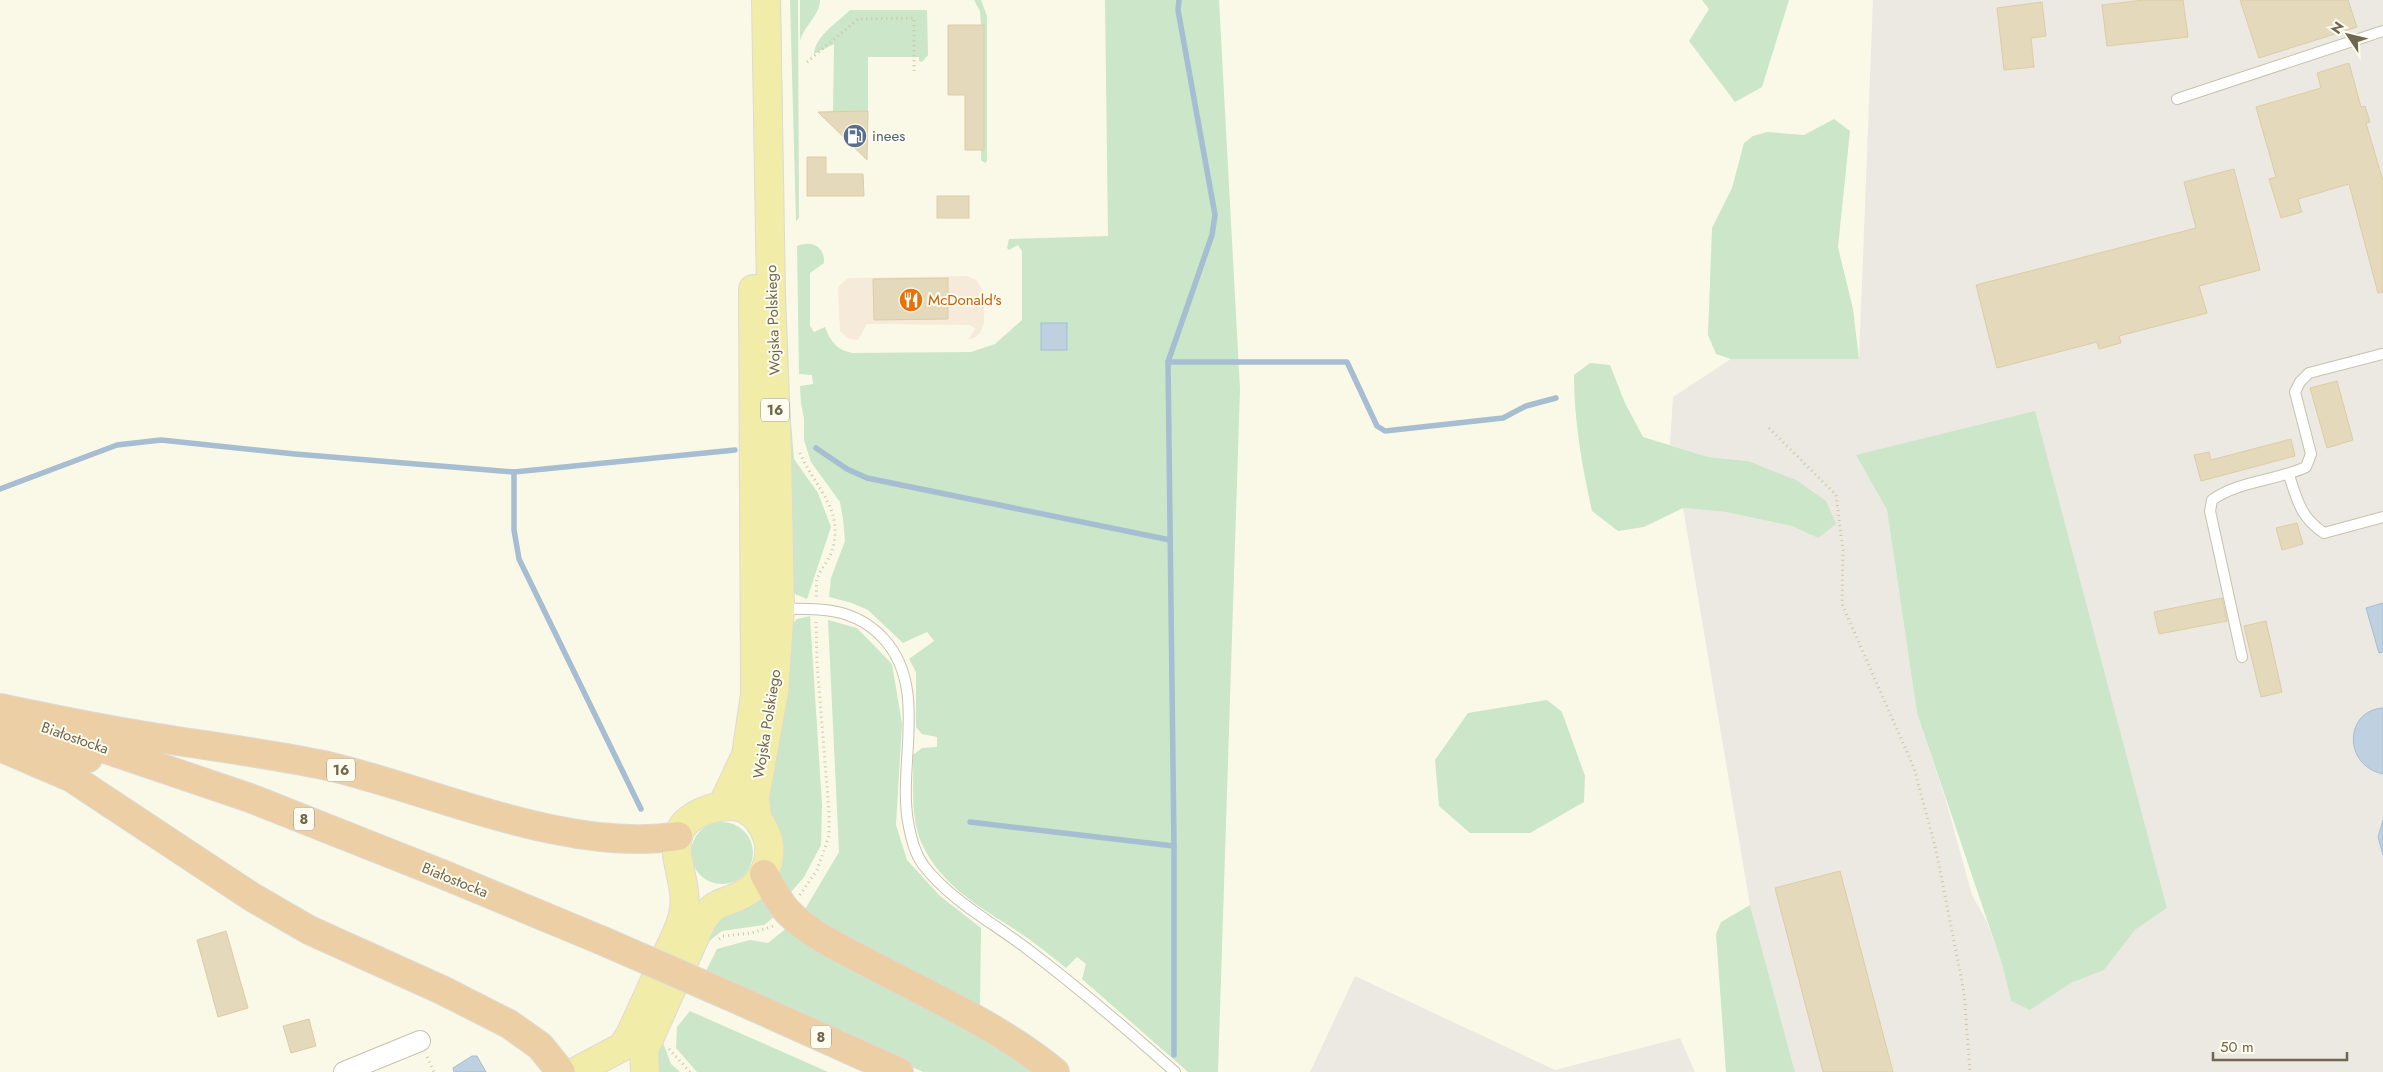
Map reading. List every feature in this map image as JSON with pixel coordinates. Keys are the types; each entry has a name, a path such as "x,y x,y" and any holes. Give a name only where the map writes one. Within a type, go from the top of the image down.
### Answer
{"highway":[{"name":"16","path":"0,708 134,734 281,756 383,780 504,817 594,836 650,840 678,836"},
{"name":"Białostocka","path":"0,712 250,798 442,874 599,949 739,1009 899,1072"},
{"name":"Białostocka","path":"0,734 61,749 252,818 599,949"},
{"path":"0,747 72,778 252,897 308,930 442,990 509,1024 540,1046 561,1072"},
{"path":"764,874 788,912 810,929 839,948 965,1012 1006,1037 1055,1072"},
{"name":"Białostocka","path":"739,1009 856,1072"}],"main road":[{"name":"Wojska Polskiego","path":"751,0 762,234"},
{"name":"Wojska Polskiego","path":"757,817 755,797 774,692 767,609 762,234 766,0"},
{"name":"Wojska Polskiego","path":"722,806 746,755 767,609"},
{"path":"645,1072 644,1050 640,1035 683,915 685,888 676,861 678,836 684,826 697,814 722,806 746,809 757,817"},
{"name":"16","path":"757,817 766,832 770,847 764,874"},
{"path":"576,1072 640,1035 703,919 718,904 749,891 764,874"}],"street":[{"path":"344,1072 420,1042"}],"lane":[{"path":"2177,99 2383,31"},
{"path":"2242,657 2210,511 2212,500 2223,492 2288,475 2306,467 2311,454 2295,392 2300,382 2310,373 2383,355"},
{"path":"2288,475 2304,514 2311,524 2324,533 2383,518"},
{"path":"767,609 816,608 850,614 876,630 890,645 900,660 906,677 909,701 905,776 906,813 913,846 923,865 958,900 1065,978 1175,1072"}],"path":[{"path":"807,62 858,19 914,18 914,71"},
{"path":"1769,428 1836,495 1843,550 1842,604 1914,768 1922,795 1936,850 1964,992 1970,1072"}],"shaded area":[{"path":"1873,0 2383,0 2383,1072 1795,1072 1750,905 1683,508 1726,512 1792,526 1818,538 1748,461 1708,457 1670,445 1673,397 1731,359 1859,359","holes":["1856,455 2122,740 2167,908 2135,930 2104,970 2071,983 2030,1010 2011,1001 2003,967 1987,922 1972,895 1946,801 1917,713 1887,510"]},
{"path":"967,276 976,280 984,292 984,323 980,333 974,338 968,340 975,329 970,325 867,324 858,340 849,339 840,331 838,292 839,286 848,278"},
{"path":"1355,976 1555,1070 1680,1038 1695,1072 1310,1072"}],"green space":[{"path":"775,0 781,0 784,222 779,215"},
{"path":"790,0 798,0 799,218 796,221"},
{"path":"800,0 820,0 815,16 800,41"},
{"path":"974,0 981,0 987,16 987,161 985,163 981,160 981,150 984,150 984,26 981,25 980,11"},
{"path":"1105,0 1219,0 1240,389 1218,1072 1188,1072 1082,979 1086,964 1077,957 1066,968 1030,940 962,894 939,871 929,857 921,842 915,821 913,755 922,748 937,747 937,737 922,734 916,727 916,672 909,659 934,641 927,632 903,643 868,610 852,603 829,597 831,578 845,541 843,519 840,502 811,462 804,440 804,418 800,386 813,384 812,375 799,374 797,246 812,244 822,252 824,263 810,273 810,326 814,332 825,327 829,337 842,350 852,353 971,352 995,344 1022,320 1022,251 1018,245 1009,250 1007,248 1009,239 1108,236"},
{"path":"1702,0 1789,0 1762,87 1735,102 1689,41 1709,9"},
{"path":"850,10 927,10 928,55 922,62 919,61 919,57 868,57 868,111 833,112 834,44 814,54 815,47 823,35"},
{"path":"1834,119 1850,131 1838,247 1853,309 1859,359 1731,359 1716,354 1708,335 1712,228 1732,188 1744,143 1753,136 1767,132 1804,135"},
{"path":"1590,363 1610,365 1625,403 1643,437 1708,457 1748,461 1796,480 1826,501 1836,524 1818,538 1792,526 1726,512 1683,508 1644,527 1618,531 1592,511 1582,460 1575,409 1574,375"},
{"path":"788,385 794,459 818,493 831,527 807,599 795,594 787,586"},
{"path":"2035,411 2167,908 2135,930 2104,970 2071,983 2030,1010 2011,1001 2003,967 1917,713 1887,510 1856,455"},
{"path":"810,616 822,805 821,845 804,877 786,898 764,800 786,631 797,619"},
{"path":"828,620 857,628 892,664 902,724 896,825 907,860 940,896 981,928 980,1008 836,932 804,911 839,852"},
{"path":"1547,700 1562,712 1585,776 1584,802 1530,833 1470,833 1439,806 1435,760 1468,713"},
{"path":"716,822 728,822 744,831 751,841 753,853 751,865 744,875 728,884 716,884 705,879 696,870 691,859 691,847 696,836 705,827"},
{"path":"761,894 775,916 764,925 722,931 696,951 712,921"},
{"path":"1750,905 1795,1072 1726,1072 1716,934 1721,922"},
{"path":"788,927 981,1035 1032,1072 923,1072 706,971 717,949 750,940 768,943"},
{"path":"690,1011 828,1072 697,1072 676,1048 677,1027"},
{"path":"660,1035 671,1064 680,1072 658,1072 653,1052"}],"water":[{"path":"1041,323 1067,323 1067,350 1041,350"},
{"path":"2383,603 2383,652 2379,653 2366,608"},
{"path":"2383,708 2383,774 2370,769 2360,760 2355,750 2353,738 2355,727 2361,718 2370,711"},
{"path":"2383,820 2383,855 2378,837"},
{"path":"472,1056 477,1056 486,1072 454,1072 453,1068"}],"building":[{"path":"2144,0 2183,0 2188,37 2107,46 2102,5"},
{"path":"2240,0 2348,0 2357,27 2259,58"},
{"path":"2042,2 2046,36 2031,38 2034,67 2004,70 1997,8"},
{"path":"948,25 984,25 984,150 965,150 965,95 948,95"},
{"path":"2349,63 2361,107 2365,106 2370,122 2366,123 2383,181 2383,292 2378,293 2349,184 2298,199 2302,212 2281,218 2269,179 2276,177 2256,107 2321,88 2317,73"},
{"name":"inees","path":"868,111 867,160 818,112"},
{"path":"807,157 826,157 826,174 863,174 864,196 807,196"},
{"path":"2234,169 2260,270 2199,286 2207,313 2119,336 2121,343 2099,349 2097,342 1997,368 1976,285 2196,228 2184,182"},
{"path":"937,196 969,196 969,218 937,218"},
{"name":"McDonald's","path":"948,278 948,319 874,320 873,279"},
{"path":"2337,381 2353,440 2327,448 2310,388"},
{"path":"2291,439 2295,456 2201,481 2194,455 2209,452 2211,460"},
{"path":"2297,523 2303,544 2282,550 2276,528"},
{"path":"2222,598 2227,621 2159,634 2154,612"},
{"path":"2266,621 2282,692 2261,697 2244,626"},
{"path":"1840,871 1893,1072 1823,1072 1775,888"},
{"path":"226,931 248,1008 218,1017 197,940"},
{"path":"309,1019 316,1046 291,1053 283,1026"}],"waterway":[{"path":"1174,1055 1174,846 1168,362 1212,235 1215,215 1178,10 1179,0"},
{"path":"1168,362 1347,362 1377,426 1385,431 1503,418 1526,406 1556,398"},
{"path":"0,489 117,445 161,440 295,454 514,472 735,450"},
{"path":"816,448 847,469 867,478 1170,540"},
{"path":"514,472 514,530 519,559 641,809"},
{"path":"970,822 1174,846"}],"place":[{"name":"inees","path":"855,136"},
{"name":"McDonald's","path":"911,300"}]}
